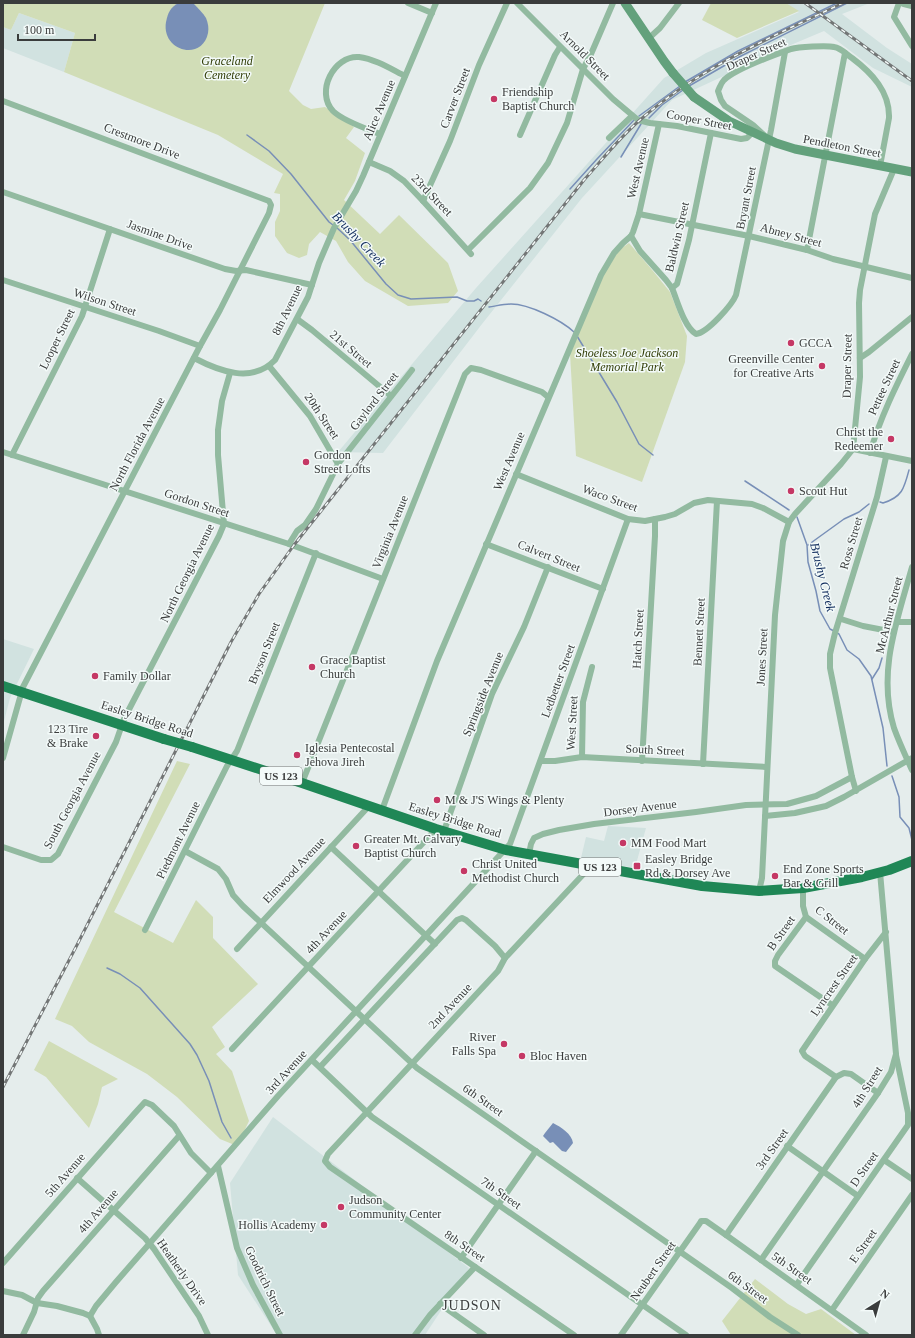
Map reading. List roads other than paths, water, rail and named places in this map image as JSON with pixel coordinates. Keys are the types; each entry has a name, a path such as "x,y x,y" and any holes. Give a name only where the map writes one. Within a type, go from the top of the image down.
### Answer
{"highway":[{"name":"Easley Bridge Road","path":"3,686 302,783 440,830 506,850 702,886 759,891 803,888 846,881 880,872 912,861"}],"main road":[{"name":"Pendleton Street","path":"626,3 673,73 694,97 729,121 768,141 795,149 912,172"}],"street":[{"path":"408,3 432,13"},
{"name":"Alice Avenue","path":"335,225 356,191 436,3"},
{"name":"Carver Street","path":"423,201 450,141 480,65 507,3"},
{"name":"Arnold Street","path":"517,3 613,99 632,116 639,120"},
{"path":"583,69 613,3"},
{"path":"649,38 660,28 680,3"},
{"path":"899,3 894,17 912,46"},
{"path":"904,3 912,5"},
{"name":"Draper Street","path":"768,141 764,134 722,103 718,91 724,81 733,74 794,49 828,46 835,47 845,53 876,79 888,104 889,118 880,166"},
{"path":"520,135 555,55 560,47"},
{"name":"Bryant Street","path":"700,333 717,319 734,301 739,286 785,52"},
{"path":"807,250 845,53"},
{"path":"380,134 340,115 332,109 326,92 330,78 337,65 342,61 353,57 365,58 406,76"},
{"name":"23rd Street","path":"369,162 386,169 397,176 423,201 470,252 530,188 548,163 567,124 583,69"},
{"name":"Crestmore Drive","path":"3,101 258,196 269,201 271,205"},
{"path":"609,138 632,116"},
{"name":"Cooper Street","path":"639,120 745,139 752,133"},
{"name":"West Avenue","path":"382,810 436,660 548,397 601,275 614,253 631,236 639,214 659,124"},
{"name":"Baldwin Street","path":"700,333 694,333 687,325 672,288 677,284 692,224 711,133"},
{"name":"Draper Street","path":"853,449 859,383 859,303 875,214 894,168"},
{"name":"Jasmine Drive","path":"3,192 202,262 230,270 246,270 312,285"},
{"name":"North Florida Avenue","path":"3,758 23,687 240,271 269,213 271,205"},
{"name":"Abney Street","path":"639,214 749,236 807,250 833,259 912,278"},
{"name":"8th Avenue","path":"269,366 275,360 308,296 335,225"},
{"name":"Looper Street","path":"12,455 77,326 110,229"},
{"path":"631,236 640,251 672,288"},
{"name":"Wilson Street","path":"3,280 200,346"},
{"path":"860,358 870,352 912,316"},
{"name":"21st Street","path":"297,319 391,396"},
{"name":"Pettee Street","path":"870,453 881,419 912,354"},
{"path":"194,358 230,373 251,373 260,371 269,366"},
{"name":"20th Street","path":"269,366 310,416 338,464"},
{"name":"Virginia Avenue","path":"302,783 466,372 471,368 482,370 542,392 548,397"},
{"name":"Gaylord Street","path":"338,464 412,370"},
{"name":"North Georgia Avenue","path":"122,725 216,543 224,524 218,454 218,430 222,401 230,373"},
{"path":"853,449 912,462"},
{"name":"Jones Street","path":"759,891 762,878 775,608 783,541 789,522 853,449"},
{"name":"Gordon Street","path":"3,452 316,553 383,579"},
{"name":"Ross Street","path":"856,791 830,668 830,654 886,457"},
{"path":"289,544 297,530 305,525 316,510 338,464"},
{"name":"Waco Street","path":"516,474 628,519 644,521 669,516 698,501 716,500 752,504 763,508 789,522"},
{"name":"Bennett Street","path":"703,764 716,500"},
{"name":"Ledbetter Street","path":"506,850 510,844 541,761 628,519"},
{"name":"Hatch Street","path":"642,761 655,519"},
{"name":"Calvert Street","path":"486,544 603,589"},
{"name":"Bryson Street","path":"232,760 237,751 316,553"},
{"name":"Springside Avenue","path":"440,830 492,694 524,626 548,567"},
{"name":"McArthur Street","path":"912,567 894,632 888,662 888,700 894,728 910,759 912,770"},
{"path":"840,618 864,626 894,632"},
{"path":"898,622 912,622"},
{"name":"West Street","path":"582,757 583,702 592,667"},
{"name":"South Georgia Avenue","path":"3,847 41,860 51,860 56,856 116,742 122,725"},
{"name":"South Street","path":"541,761 555,761 582,757 767,767"},
{"path":"765,816 815,809 835,802 910,759"},
{"name":"Piedmont Avenue","path":"145,930 227,766 232,760"},
{"path":"766,804 788,804 806,800 826,792 852,777"},
{"name":"Dorsey Avenue","path":"529,854 534,838 559,830 594,824 746,805 766,804"},
{"name":"Elmwood Avenue","path":"236,949 369,806"},
{"name":"4th Avenue","path":"232,1049 379,891 440,830"},
{"path":"331,847 435,944"},
{"name":"3rd Avenue","path":"90,1316 96,1306 278,1096 506,850"},
{"name":"6th Street","path":"185,851 218,869 226,879 233,895 260,923 412,1063 680,1251 770,1317 798,1335"},
{"name":"2nd Avenue","path":"325,1161 328,1154 498,971 505,958 591,866"},
{"name":"4th Street","path":"761,1260 878,1093 891,1072 896,1054 880,872"},
{"name":"C Street","path":"803,888 803,906 806,917 865,959"},
{"name":"B Street","path":"806,917 778,955 775,961 775,966 832,1006"},
{"name":"3rd Avenue","path":"320,1067 457,920 462,918 466,920 490,941 505,958"},
{"name":"Lyncrest Street","path":"836,1077 805,1056 802,1051 865,959 886,932"},
{"name":"D Street","path":"797,1284 908,1125 909,1121 896,1054"},
{"name":"7th Street","path":"312,1060 372,1117 686,1335"},
{"path":"836,1077 844,1073 851,1074 878,1093"},
{"name":"3rd Street","path":"726,1235 836,1077"},
{"name":"5th Avenue","path":"3,1263 145,1102 152,1105 174,1126 179,1136"},
{"path":"179,1136 191,1153 211,1173"},
{"name":"4th Avenue","path":"23,1335 34,1312 38,1298 43,1291 179,1136"},
{"path":"787,1146 858,1196"},
{"path":"461,1258 536,1151"},
{"path":"884,1160 912,1180"},
{"name":"8th Street","path":"325,1161 330,1167 574,1335"},
{"name":"Goodrich Street","path":"218,1166 236,1248 253,1285 280,1335"},
{"name":"Heatherly Drive","path":"77,1178 150,1244 200,1316 208,1335"},
{"name":"E Street","path":"832,1310 912,1195"},
{"name":"5th Street","path":"704,1221 797,1284 866,1335"},
{"name":"Neubert Street","path":"621,1335 700,1223 704,1221"},
{"path":"415,1335 440,1304 475,1267"},
{"path":"3,1291 22,1296 37,1303 57,1306 90,1316 98,1329 99,1335"},
{"path":"440,1304 484,1335"}],"water":[{"path":"179,3 194,4 206,18 208,33 204,42 198,48 191,50 176,46 170,40 166,32 166,22 171,8"},
{"path":"553,1123 566,1131 571,1137 573,1143 566,1152 562,1151 553,1142 550,1143 543,1136"}],"waterway":[{"path":"685,82 738,51 837,3"},
{"path":"689,86 741,56 847,3"},
{"path":"639,116 680,86"},
{"path":"649,118 662,105 683,90"},
{"path":"570,189 634,120"},
{"path":"621,157 641,124"},
{"name":"Brushy Creek","path":"247,135 269,151 291,174 333,225"},
{"name":"Brushy Creek","path":"336,227 350,240 386,284 398,295 411,299 457,297 467,301 474,301 478,299 481,301"},
{"name":"Brushy Creek","path":"489,307 511,304 527,307 553,318 574,332"},
{"name":"Brushy Creek","path":"577,336 617,402 639,444 653,455"},
{"path":"880,502 883,503 889,501 898,495 904,487 909,470"},
{"name":"Brushy Creek","path":"745,481 789,510"},
{"path":"808,545 844,519 859,512 869,504"},
{"name":"Brushy Creek","path":"797,517 807,545 808,562 820,611 830,629 834,631"},
{"name":"Brushy Creek","path":"837,633 839,634 847,650 859,659 871,676 883,728 887,766"},
{"path":"872,679 879,668 882,658"},
{"name":"Brushy Creek","path":"892,776 899,797 900,817 909,828 912,840"},
{"path":"107,968 120,974 140,988 190,1044 197,1055 209,1081 222,1122 231,1138"}],"railway":[{"path":"805,3 912,81"},
{"path":"3,1087 231,642 259,594 294,545 584,180 625,134 663,101 687,84 737,54 843,3"}],"place":[{"name":"Friendship Baptist Church","path":"494,99"},
{"name":"GCCA","path":"791,343"},
{"name":"Greenville Center for Creative Arts","path":"822,366"},
{"name":"Christ the Redeemer","path":"891,439"},
{"name":"Gordon Street Lofts","path":"306,462"},
{"name":"Scout Hut","path":"791,491"},
{"name":"Grace Baptist Church","path":"312,667"},
{"name":"Family Dollar","path":"95,676"},
{"name":"123 Tire & Brake","path":"96,736"},
{"name":"Iglesia Pentecostal Jehova Jireh","path":"297,755"},
{"name":"M & J'S Wings & Plenty","path":"437,800"},
{"name":"MM Food Mart","path":"623,843"},
{"name":"Greater Mt. Calvary Baptist Church","path":"356,846"},
{"name":"Easley Bridge Rd & Dorsey Ave","path":"637,866"},
{"name":"Christ United Methodist Church","path":"464,871"},
{"name":"End Zone Sports Bar & Grill","path":"775,876"},
{"name":"River Falls Spa","path":"504,1044"},
{"name":"Bloc Haven","path":"522,1056"},
{"name":"Judson Community Center","path":"341,1207"},
{"name":"Hollis Academy","path":"324,1225"}],"district":[{"name":"JUDSON","path":"472,1305"}],"park label":[{"name":"Graceland Cemetery","path":"227,68"},
{"name":"Shoeless Joe Jackson Memorial Park","path":"627,360"}]}
